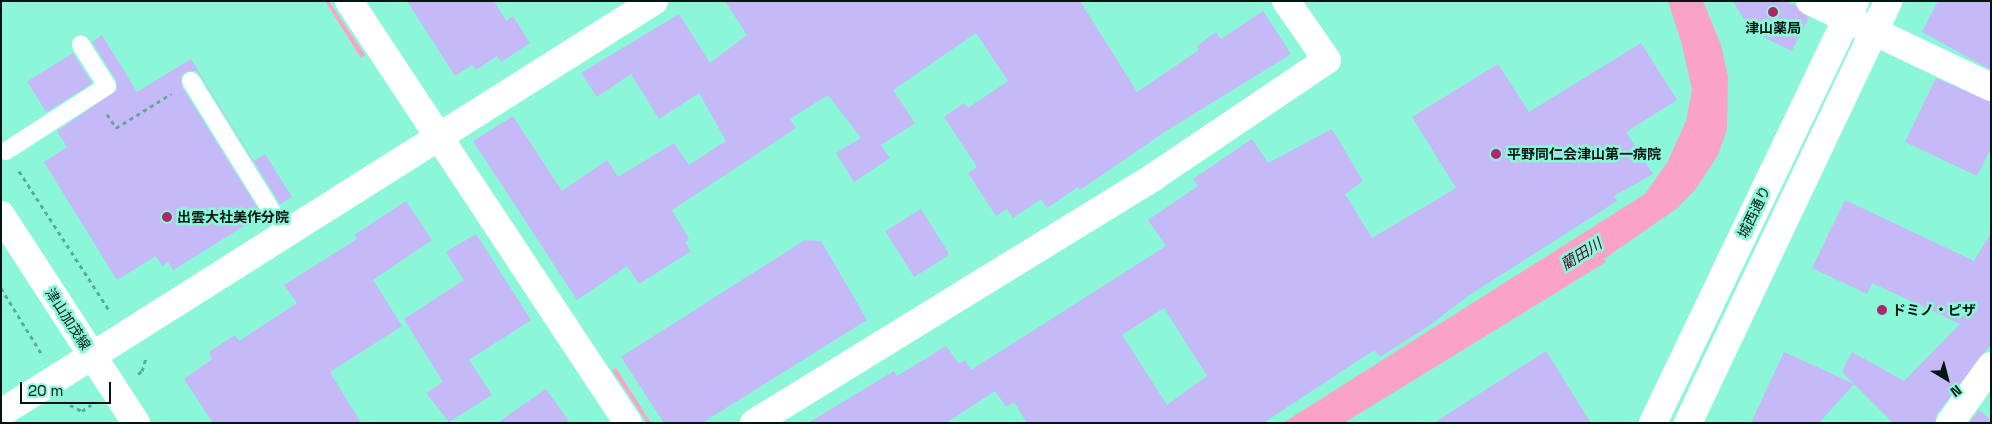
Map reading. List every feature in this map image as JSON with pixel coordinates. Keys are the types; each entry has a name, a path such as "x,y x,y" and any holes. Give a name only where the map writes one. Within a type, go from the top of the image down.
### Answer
{"street":[{"path":"349,1 628,423"},
{"path":"1,413 654,1"},
{"path":"754,423 1155,176 1327,60 1286,1"},
{"path":"1810,1 1850,10 1874,33 1991,87"},
{"path":"1688,423 1888,1"},
{"name":"城西通り","path":"1653,423 1850,10"},
{"name":"津山加茂線","path":"1,216 136,423"},
{"path":"1950,423 1991,366"}],"lane":[{"path":"6,151 107,86 81,45"},
{"path":"191,82 286,234"}],"path":[{"path":"6,151 109,310"},
{"path":"1,288 41,348"},
{"path":"142,371 146,356"},
{"path":"69,405 82,410"}],"water":[{"path":"325,1 329,1 365,55 361,58"},
{"name":"藺田川","path":"1668,1 1703,1 1721,45 1728,76 1727,129 1718,155 1695,190 1676,209 1604,259 1606,262 1344,423 1283,423 1645,194 1668,161 1686,121 1692,90 1682,45"},
{"path":"616,368 651,423 647,423 612,370"}],"building":[{"path":"407,1 494,1 506,21 513,16 530,43 501,62 497,56 476,70 472,65 455,76"},
{"path":"725,1 1080,1 1137,92 1199,50 1197,46 1216,32 1221,39 1263,11 1291,54 1166,131 1080,190 1078,187 1047,208 1041,199 1013,218 1007,209 996,216 968,173 977,167 944,117 964,103 968,108 1008,81 976,33 893,90 915,123 881,145 890,158 854,182 836,153 861,138 828,95 790,119 796,128 672,210 689,239 685,242 691,251 639,284 627,266 577,300 473,141 513,116 562,191 607,160 618,177 674,143 689,165 726,141 699,93 659,119 631,74 597,97 581,73 679,14 710,63 747,35"},
{"path":"1733,1 1785,1 1796,6 1809,18 1792,51 1751,31"},
{"path":"1938,1 1991,1 1991,70 1922,32"},
{"path":"102,35 137,92 191,59 254,161 265,154 292,197 280,204 200,75 196,71 186,72 181,76 182,87 262,215 173,270 168,262 162,266 156,256 117,280 44,162 67,147 57,131 117,90 116,80 92,42"},
{"path":"1641,43 1677,100 1626,132 1653,174 1614,196 1617,201 1468,296 1430,325 1380,357 1375,351 1371,352 1263,423 1027,423 1014,402 1006,407 995,391 946,423 808,423 894,371 897,376 946,346 959,364 965,360 971,370 1166,246 1148,220 1198,186 1193,179 1252,139 1268,163 1332,129 1363,181 1345,194 1372,238 1456,188 1412,117 1498,64 1529,112","holes":["1164,308 1207,376 1167,405 1122,335"]},
{"path":"73,53 92,84 46,112 27,82"},
{"path":"1936,78 1991,102 1991,148 1977,176 1905,142"},
{"path":"1845,200 1974,261 1991,233 1991,344 1937,414 1935,423 1893,423 1842,372 1852,352 1904,381 1960,324 1872,283 1867,294 1812,268"},
{"path":"406,201 432,240 373,280 402,326 330,372 361,423 213,423 184,379 212,359 209,352 235,335 239,341 297,303 284,285 357,239 354,235"},
{"path":"921,209 950,255 914,277 885,231"},
{"path":"476,234 531,320 469,360 492,395 449,422 426,393 443,382 404,319 464,280 446,252"},
{"path":"805,240 821,241 867,320 702,423 664,423 621,357"},
{"path":"1546,351 1591,423 1434,423"},
{"path":"1784,352 1854,384 1819,423 1751,423"},
{"path":"546,389 570,423 497,423"},
{"path":"1979,410 1991,420 1991,423 1969,423"}],"place":[{"name":"津山薬局","path":"1773,12"},
{"name":"平野同仁会津山第一病院","path":"1496,154"},
{"name":"出雲大社美作分院","path":"167,217"},
{"name":"ドミノ・ピザ","path":"1882,310"}]}
